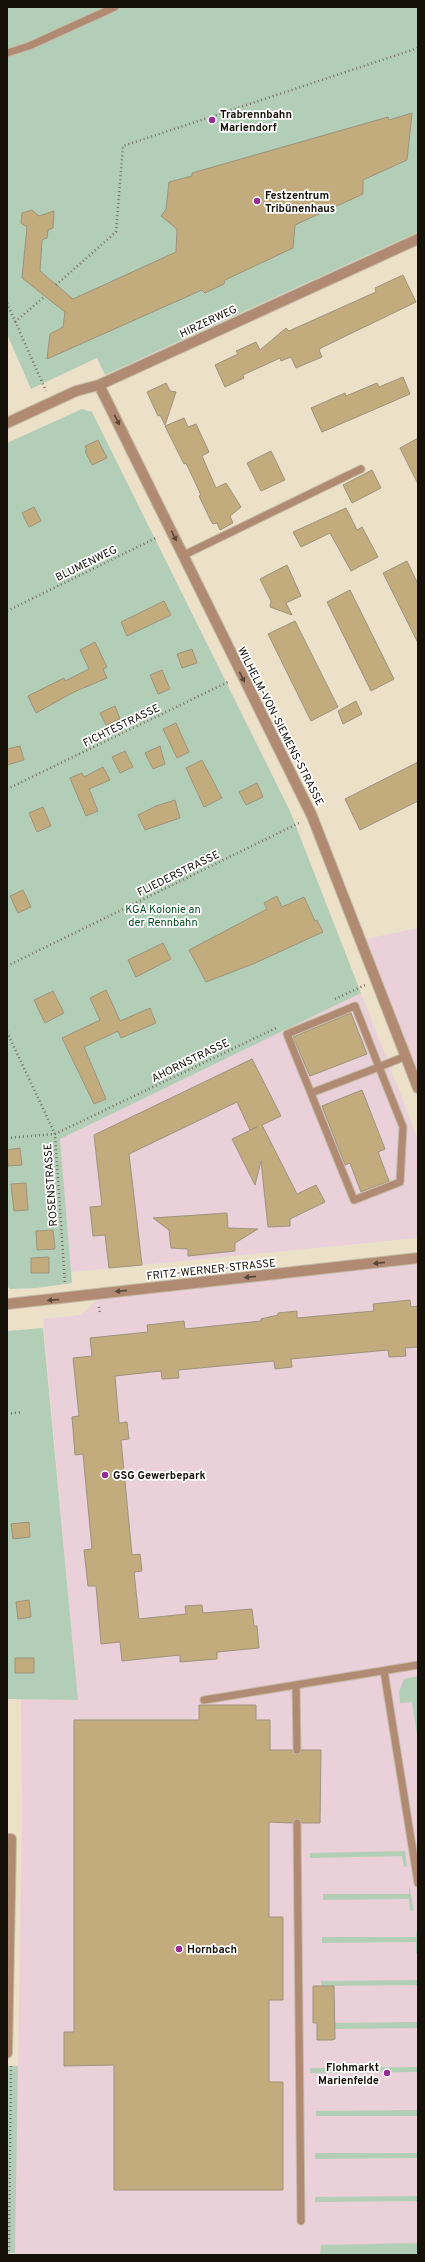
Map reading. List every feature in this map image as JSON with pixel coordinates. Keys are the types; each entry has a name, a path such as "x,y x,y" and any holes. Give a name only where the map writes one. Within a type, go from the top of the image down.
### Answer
{"street":[{"name":"HIRZERWEG","path":"7,422 76,391 99,385 418,239"},
{"name":"WILHELM-VON-SIEMENS-STRASSE","path":"99,385 172,530 277,749 312,816 418,1088"},
{"name":"FRITZ-WERNER-STRASSE","path":"7,1304 66,1299 107,1293 418,1258"},
{"path":"8,2053 9,1839"}],"lane":[{"path":"7,53 29,46 115,7"},
{"path":"184,555 361,469"},
{"path":"355,1006 379,1066 403,1128 400,1182 354,1200 287,1034 355,1006"},
{"path":"311,1093 406,1056"},
{"path":"204,1700 418,1665"},
{"path":"384,1670 418,1884"},
{"path":"296,1686 297,1750"},
{"path":"297,1823 301,2221"}],"path":[{"path":"56,285 116,232 123,146 418,48"},
{"path":"15,322 44,296"},
{"path":"7,303 52,403"},
{"name":"BLUMENWEG","path":"7,611 172,530"},
{"name":"FICHTESTRASSE","path":"7,789 242,676"},
{"name":"FLIEDERSTRASSE","path":"7,966 312,816"},
{"path":"331,1001 376,980"},
{"name":"AHORNSTRASSE","path":"7,1138 55,1134 281,1025"},
{"name":"ROSENSTRASSE","path":"7,1032 55,1134 66,1299"},
{"path":"7,1414 22,1412"},
{"path":"8,2053 11,2066 9,2255"}],"shaded area":[{"path":"418,928 418,1071 366,939"},
{"path":"361,993 418,1139 418,1238 71,1272 60,1139"},
{"path":"418,1264 418,2255 15,2255 22,1823 21,1699 78,1700 43,1319 81,1315 100,1297"}],"green space":[{"name":"Trabrennbahn Mariendorf","path":"7,7 418,7 418,232 105,375 97,358 31,389 7,334"},
{"name":"KGA Kolonie an der Rennbahn","path":"82,409 92,412 290,811 361,993 60,1139 72,1283 37,1288 10,1289 7,1286 7,443"},
{"path":"43,1328 78,1700 7,1699 7,1331"},
{"path":"418,1676 418,1742 412,1702 400,1703 399,1692 404,1679"},
{"path":"405,1851 407,1866 404,1867 402,1856 310,1858 310,1853"},
{"path":"409,1885 414,1910 410,1911 409,1899 323,1900 323,1894 409,1894"},
{"path":"416,1927 418,1953 416,1953 416,1942 322,1943 322,1937 416,1937"},
{"path":"418,1980 418,1985 321,1986 321,1981"},
{"path":"418,2022 418,2028 334,2029 335,2023"},
{"path":"7,2066 18,2066 15,2253 7,2253"},
{"path":"418,2067 418,2072 311,2073 310,2068"},
{"path":"418,2110 418,2116 316,2116 316,2111"},
{"path":"315,2153 418,2153 418,2158 315,2159"},
{"path":"418,2196 418,2201 315,2202 315,2197"},
{"path":"418,2243 418,2255 320,2255 321,2245"}],"building":[{"name":"Festzentrum Tribünenhaus","path":"412,113 407,160 363,180 363,194 295,225 293,248 225,280 224,284 205,293 202,290 47,359 50,334 63,327 65,312 22,278 27,227 21,223 22,213 32,210 39,216 54,211 53,228 48,230 47,238 42,240 40,271 73,299 176,252 177,229 161,216 166,209 169,182 192,176 192,173 388,117 389,120"},
{"path":"403,275 416,302 321,348 319,350 322,357 296,368 291,357 281,361 280,358 243,375 244,378 225,387 215,365 238,354 236,351 256,342 260,350 286,328 289,331 376,292 375,288"},
{"path":"403,377 410,394 322,432 311,408 345,393 346,396 377,383 379,387"},
{"path":"166,383 170,391 176,392 165,425 160,415 158,416 147,392"},
{"path":"184,418 188,427 196,424 209,452 202,456 216,488 226,483 241,507 230,516 233,523 220,530 217,523 213,524 211,521 186,463 184,464 165,426"},
{"path":"418,438 418,484 400,448"},
{"path":"98,440 107,458 92,465 85,451 87,450 85,446"},
{"path":"271,451 285,480 261,491 247,463"},
{"path":"372,470 381,488 352,503 343,485"},
{"path":"34,507 41,521 29,527 22,513"},
{"path":"346,508 357,530 362,527 378,557 351,571 330,533 301,547 293,532"},
{"path":"407,561 418,584 418,643 383,573"},
{"path":"287,565 301,596 286,603 292,615 270,607 271,601 260,579"},
{"path":"350,590 394,679 371,691 327,602"},
{"path":"164,601 171,615 127,636 121,622"},
{"path":"295,621 338,707 311,721 268,634"},
{"path":"95,642 107,667 103,669 107,678 74,692 36,713 28,696 64,678 65,681 89,669 80,650"},
{"path":"192,649 197,663 182,668 177,654"},
{"path":"162,670 170,689 158,694 150,675"},
{"path":"356,701 362,714 343,724 338,711"},
{"path":"115,706 120,719 106,725 100,713"},
{"path":"176,723 189,752 177,758 163,729"},
{"path":"20,746 24,760 7,765 7,749"},
{"path":"160,746 165,764 153,769 145,753"},
{"path":"125,751 133,767 120,773 112,757"},
{"path":"202,760 222,798 204,807 186,768"},
{"path":"418,762 418,801 360,830 345,799"},
{"path":"103,767 110,780 89,789 98,811 86,816 70,778 82,773 84,777"},
{"path":"257,783 263,797 246,805 239,792"},
{"path":"175,800 180,818 145,830 138,815 156,806"},
{"path":"43,807 51,826 37,832 29,813"},
{"path":"23,890 31,907 18,913 10,896"},
{"path":"277,896 282,907 304,897 315,921 317,920 323,932 253,964 206,982 189,950 267,909 264,903"},
{"path":"163,943 171,959 136,977 128,960"},
{"path":"106,990 120,1021 150,1008 156,1023 121,1038 118,1031 84,1047 106,1099 94,1104 62,1038 100,1020 90,998"},
{"path":"53,991 64,1013 45,1023 34,1000"},
{"path":"351,1013 367,1054 310,1076 293,1037"},
{"path":"252,1059 281,1116 262,1125 297,1194 316,1185 325,1202 290,1219 290,1226 268,1227 261,1161 255,1185 232,1139 257,1127 250,1130 237,1102 129,1154 142,1265 109,1268 105,1235 93,1236 90,1207 102,1206 94,1135"},
{"path":"362,1090 385,1149 378,1152 389,1181 361,1192 350,1163 345,1165 322,1106"},
{"path":"20,1148 22,1165 8,1166 7,1150"},
{"path":"26,1183 28,1210 14,1211 11,1184"},
{"path":"227,1213 228,1228 258,1229 235,1243 235,1251 188,1256 188,1249 171,1248 169,1230 153,1218"},
{"path":"53,1230 55,1249 37,1250 36,1231"},
{"path":"49,1257 49,1273 31,1273 31,1258"},
{"name":"GSG Gewerbepark","path":"410,1300 411,1307 418,1306 418,1347 405,1348 406,1356 389,1357 388,1350 291,1359 292,1367 275,1369 274,1361 178,1370 179,1378 162,1379 161,1371 115,1376 119,1423 127,1422 129,1439 121,1440 132,1555 140,1554 142,1571 134,1572 139,1619 186,1614 185,1606 202,1605 203,1613 252,1609 254,1626 257,1626 259,1648 217,1652 217,1659 180,1662 180,1655 122,1661 120,1642 101,1644 96,1586 88,1586 84,1550 92,1549 83,1454 75,1455 72,1417 79,1416 73,1358 92,1356 90,1338 148,1332 147,1325 184,1321 185,1329 261,1321 261,1319 278,1315 278,1313 297,1311 297,1318 374,1311 373,1304"},
{"path":"29,1522 30,1537 13,1539 11,1524"},
{"path":"29,1600 31,1617 18,1619 16,1602"},
{"path":"15,1658 34,1658 34,1673 15,1673"},
{"path":"199,1705 256,1705 256,1720 270,1720 270,1750 292,1750 297,1755 302,1750 321,1750 320,1823 302,1823 297,1818 292,1823 269,1822 269,1917 283,1917 283,2000 269,2000 269,2082 283,2082 283,2190 114,2190 114,2065 64,2066 64,2032 74,2032 74,1720 199,1720"},
{"path":"313,1986 334,1986 335,2039 317,2040 317,2023 313,2023"}],"place":[{"name":"Trabrennbahn Mariendorf","path":"212,120"},
{"name":"Festzentrum Tribünenhaus","path":"257,201"},
{"name":"GSG Gewerbepark","path":"105,1475"},
{"name":"Hornbach","path":"179,1949"},
{"name":"Flohmarkt Marienfelde","path":"387,2073"}]}
